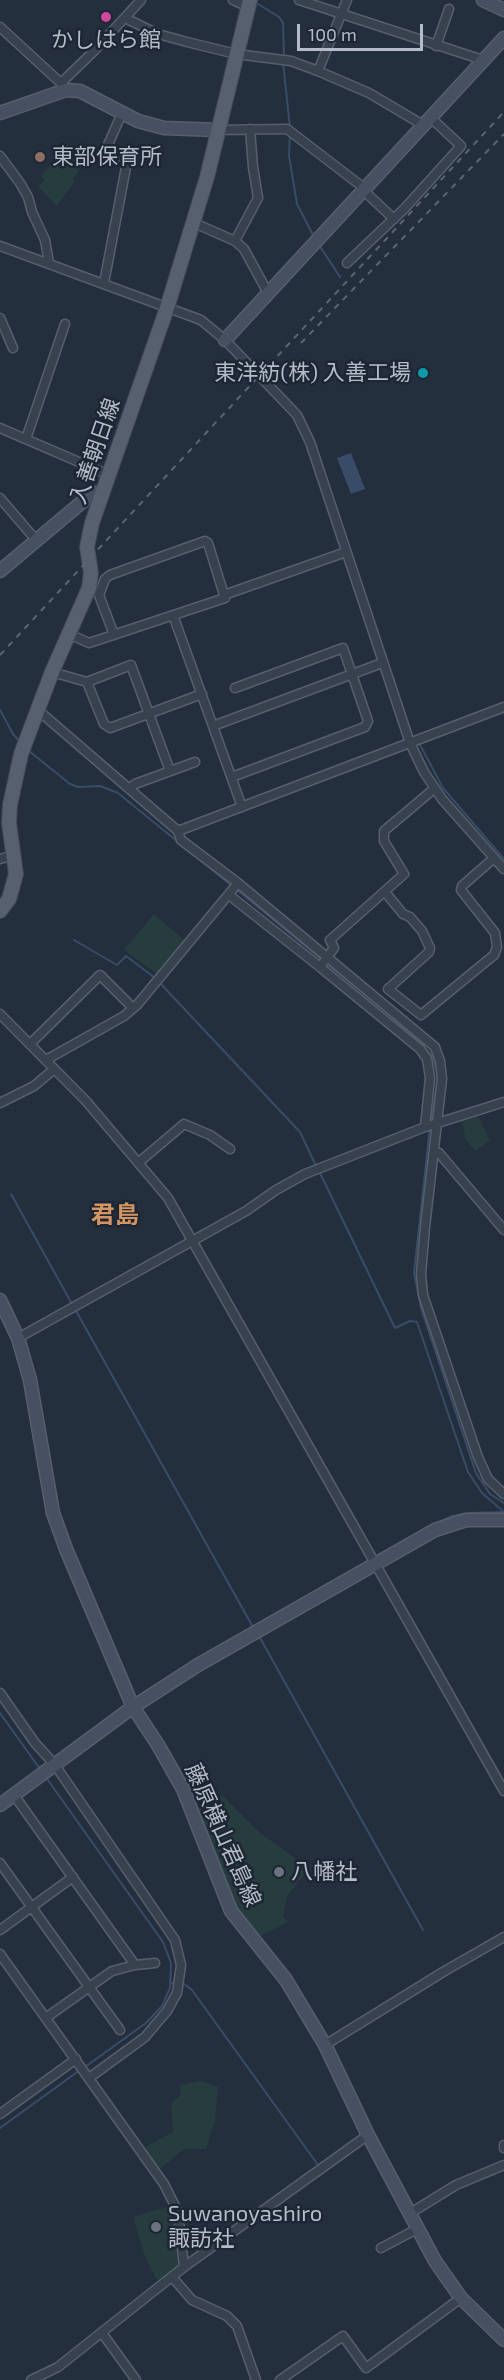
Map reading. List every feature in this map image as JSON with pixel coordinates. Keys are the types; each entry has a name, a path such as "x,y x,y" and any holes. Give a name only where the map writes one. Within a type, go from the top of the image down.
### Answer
{"main road":[{"path":"483,0 504,10"},
{"name":"入善朝日線","path":"0,911 14,885 14,855 5,806 21,754 52,672 89,588 91,573 87,547 102,491 166,308 207,177 249,3"},
{"path":"225,340 504,38"},
{"path":"0,113 64,86 80,91 138,121 164,128 218,130"},
{"path":"0,571 88,496 102,491"},
{"name":"藤原横山君島線","path":"0,1300 5,1324 18,1338 30,1380 53,1513 66,1549 133,1707 158,1745 183,1790 231,1911 286,1980 325,2045 368,2134 435,2261 461,2298 504,2340"},
{"path":"0,1805 133,1707 198,1665 435,1530 466,1520 504,1520"}],"street":[{"path":"0,27 64,86 141,0"},
{"path":"233,0 249,3"},
{"path":"299,0 483,60"},
{"path":"318,71 347,0"},
{"path":"436,46 449,9"},
{"path":"125,18 158,34 236,54 291,61 318,71 427,121 461,146 394,219 347,262"},
{"path":"104,283 127,162 107,147 122,113"},
{"path":"236,241 258,198 250,129"},
{"path":"218,130 287,129 363,189 394,219"},
{"path":"0,156 21,183 28,197 45,240 49,263"},
{"path":"192,222 236,241 244,249 268,293"},
{"path":"0,246 201,320 225,340 297,415 310,442 410,743 424,772 435,788 504,869"},
{"path":"0,318 13,348"},
{"path":"27,439 65,324"},
{"path":"0,428 109,475"},
{"path":"0,498 36,540"},
{"path":"69,634 89,644 225,598 208,543 205,541 105,579 99,595 114,635"},
{"path":"224,595 346,552"},
{"path":"173,615 242,807"},
{"path":"232,777 365,727 368,721 343,648 235,688"},
{"path":"213,726 382,663"},
{"path":"52,672 87,682 131,664 170,771"},
{"path":"87,682 104,724 110,728 202,694"},
{"path":"178,831 503,709"},
{"path":"39,711 178,831 181,840 329,957 435,1047 440,1061 442,1079 425,1227 421,1274 423,1295 478,1457 488,1479 504,1494"},
{"path":"129,789 135,784 195,762"},
{"path":"320,967 334,948 330,940 404,874 384,841 384,831 435,788"},
{"path":"0,859 14,855"},
{"path":"385,892 422,931 430,948 429,952 388,989 420,1015 494,955 497,947 495,933 460,890 494,858"},
{"path":"46,1060 124,1016 133,1008 238,884"},
{"path":"229,895 420,1049 427,1059 430,1078 425,1127"},
{"path":"30,1044 100,975 133,1008"},
{"path":"0,1014 86,1101 168,1198 504,1791"},
{"path":"0,1103 34,1086 54,1070"},
{"path":"18,1338 246,1211 276,1190 305,1174 425,1127 504,1102"},
{"path":"138,1163 184,1124 210,1135 230,1149"},
{"path":"435,1151 504,1230"},
{"path":"0,1693 35,1743 55,1766 175,1940 181,1965 177,1993 166,2012 145,2037 89,2078"},
{"path":"14,1795 135,1965"},
{"path":"0,1863 120,2030"},
{"path":"0,1930 73,1877"},
{"path":"325,2045 504,1937"},
{"path":"0,1954 164,2184 178,2212 184,2267"},
{"path":"47,2017 112,1971 155,1963"},
{"path":"0,2114 77,2061"},
{"path":"31,2380 58,2367 184,2267 368,2134"},
{"path":"409,2214 456,2186 504,2165"},
{"path":"381,2248 417,2229"},
{"path":"172,2277 192,2300 227,2316 237,2326 256,2380"},
{"path":"280,2380 342,2336 366,2368 461,2298"},
{"path":"102,2332 136,2380"}],"green space":[{"path":"65,148 91,151 73,179 75,181 57,206 38,186 45,180 41,176"},
{"path":"154,914 185,941 157,974 124,950"},
{"path":"478,1116 490,1140 476,1151 466,1140 461,1120"},
{"path":"222,1795 260,1833 306,1866 308,1870 287,1896 283,1916 288,1922 259,1937 238,1909 227,1887 198,1808"},
{"path":"201,2081 218,2087 215,2120 206,2149 184,2149 160,2169 144,2148 173,2132 171,2104 181,2095 180,2085"},
{"path":"173,2205 183,2267 161,2283 155,2277 145,2256 133,2217"}],"water":[{"path":"351,453 365,489 351,494 337,458"}],"waterway":[{"path":"258,4 279,17 283,23 284,57"},
{"path":"283,62 290,128"},
{"path":"290,134 289,156 297,204 314,237"},
{"path":"319,245 340,277"},
{"path":"0,710 13,734 21,743"},
{"path":"419,743 443,788 504,859"},
{"path":"29,751 70,784 78,787 100,786 118,793 178,842"},
{"path":"194,855 232,886"},
{"path":"236,889 322,960"},
{"path":"74,940 117,965 126,956 155,978"},
{"path":"327,964 392,1017 431,1054 438,1076 431,1122"},
{"path":"159,982 300,1132 316,1166"},
{"path":"430,1127 414,1273 421,1308 476,1473 490,1494 504,1503"},
{"path":"319,1171 395,1328 410,1321 417,1322 468,1472 482,1493 504,1512"},
{"path":"11,1194 72,1304"},
{"path":"75,1309 254,1629"},
{"path":"437,1523 452,1516 470,1513 504,1512"},
{"path":"259,1636 423,1930"},
{"path":"0,1713 40,1769"},
{"path":"45,1776 163,1942 171,1963 170,1988 162,2006 146,2023 85,2067"},
{"path":"171,1983 184,1984 192,1990 318,2165"},
{"path":"0,2128 80,2070"}],"railway":[{"path":"0,655 504,112"},
{"path":"301,343 504,134"}],"place":[{"name":"かしはら館","path":"106,17"},
{"name":"東部保育所","path":"40,157"},
{"name":"東洋紡(株) 入善工場","path":"423,373"},
{"name":"八幡社","path":"279,1872"},
{"name":"Suwanoyashiro 諏訪社","path":"156,2227"}],"district":[{"name":"君島","path":"115,1215"}]}
